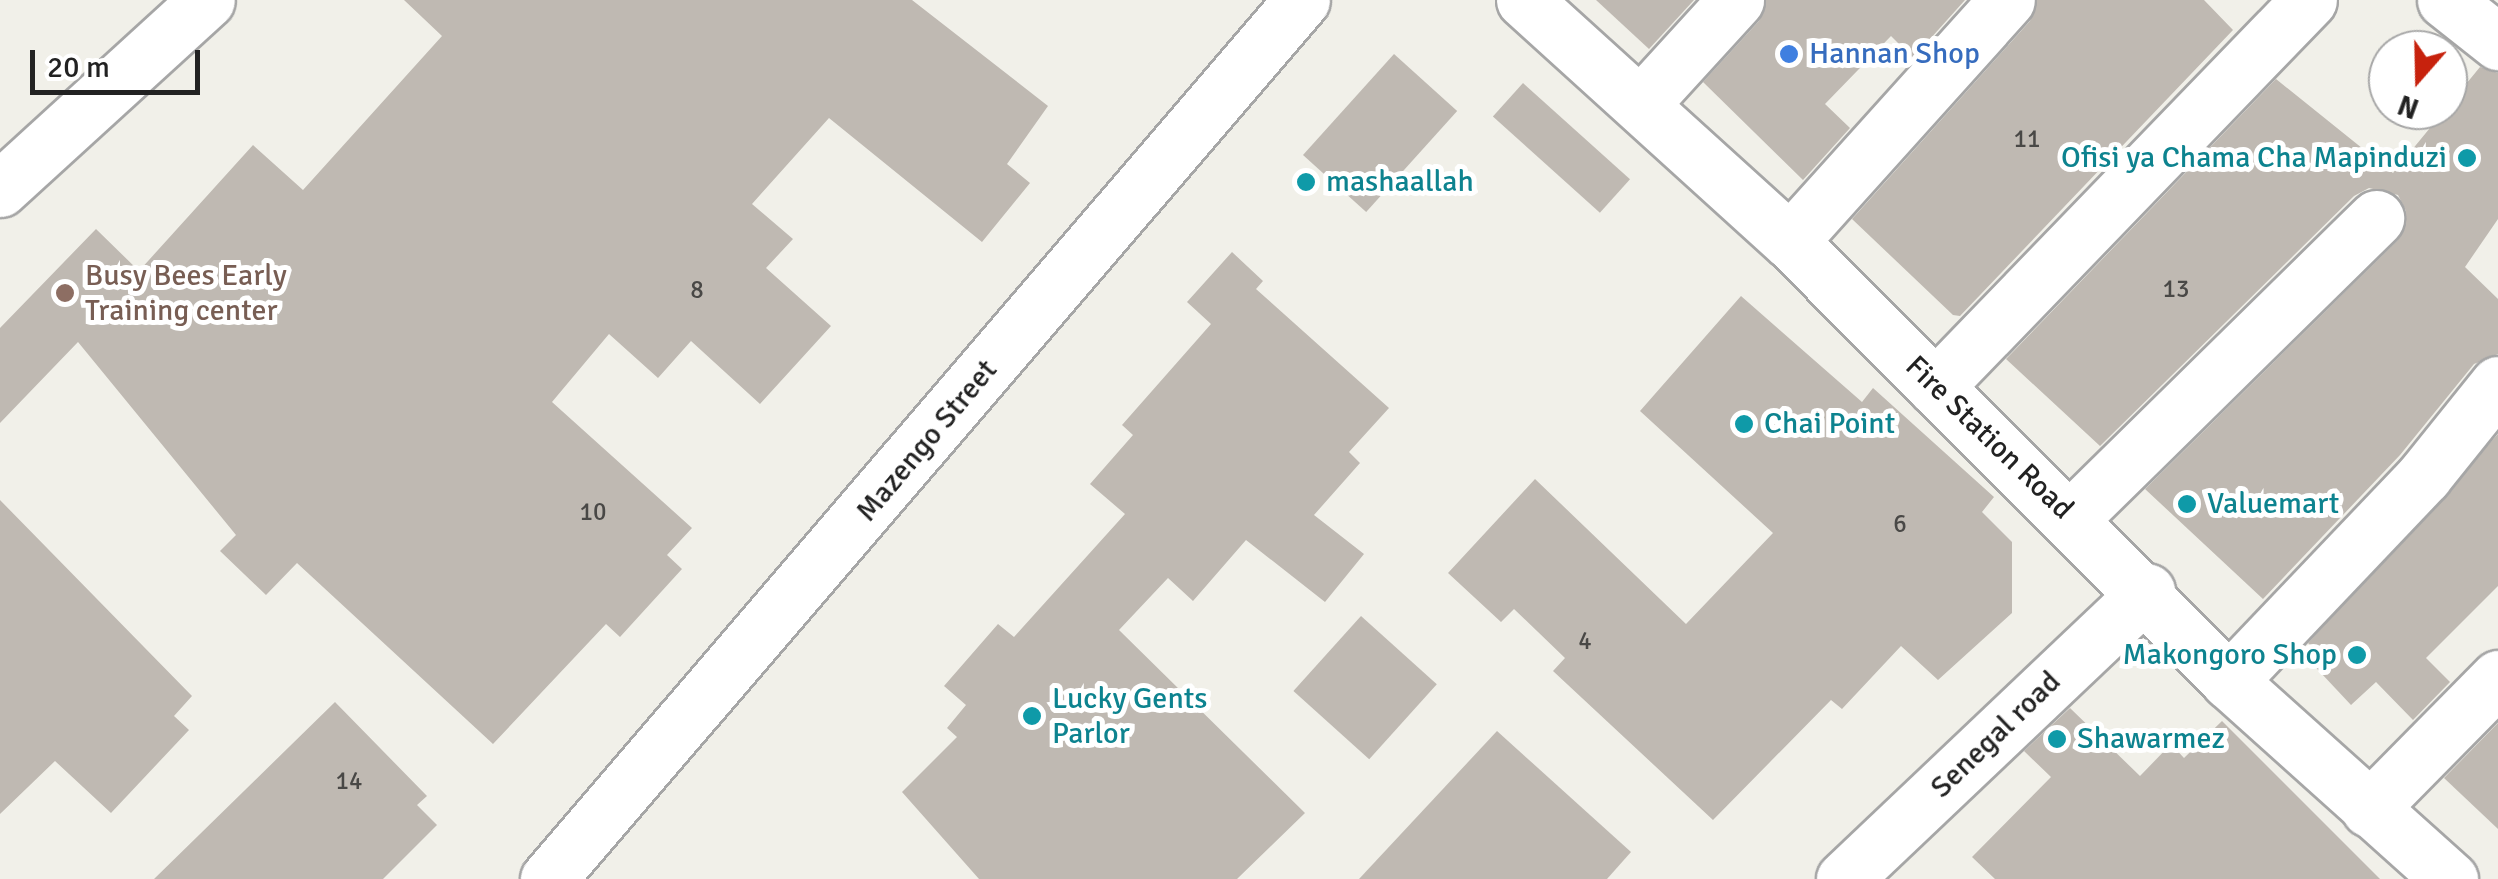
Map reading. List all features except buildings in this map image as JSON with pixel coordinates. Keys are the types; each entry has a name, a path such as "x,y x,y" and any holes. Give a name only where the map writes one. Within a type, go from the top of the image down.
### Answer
{"street":[{"path":"0,188 206,0"},
{"name":"Mazengo Street","path":"548,879 1302,0"},
{"name":"Fire Station Road","path":"1524,0 1790,241 1934,387 2147,592 2229,681 2450,879"},
{"path":"1641,104 1736,0"},
{"path":"1790,241 2008,0"},
{"path":"2446,0 2498,42"},
{"path":"1934,387 2286,8"},
{"path":"2071,518 2376,218"},
{"path":"2229,681 2424,476 2498,384"},
{"name":"Senegal road","path":"1844,879 2147,592"},
{"path":"2369,809 2498,678"}],"place":[{"name":"Hannan Shop","path":"1789,54"},
{"name":"Ofisi ya Chama Cha Mapinduzi","path":"2467,158"},
{"name":"mashaallah","path":"1306,182"},
{"name":"Busy Bees Early Training center","path":"65,293"},
{"name":"Chai Point","path":"1744,424"},
{"name":"Valuemart","path":"2187,504"},
{"name":"Makongoro Shop","path":"2357,655"},
{"name":"Lucky Gents Parlor","path":"1032,716"},
{"name":"Shawarmez","path":"2057,739"}]}
